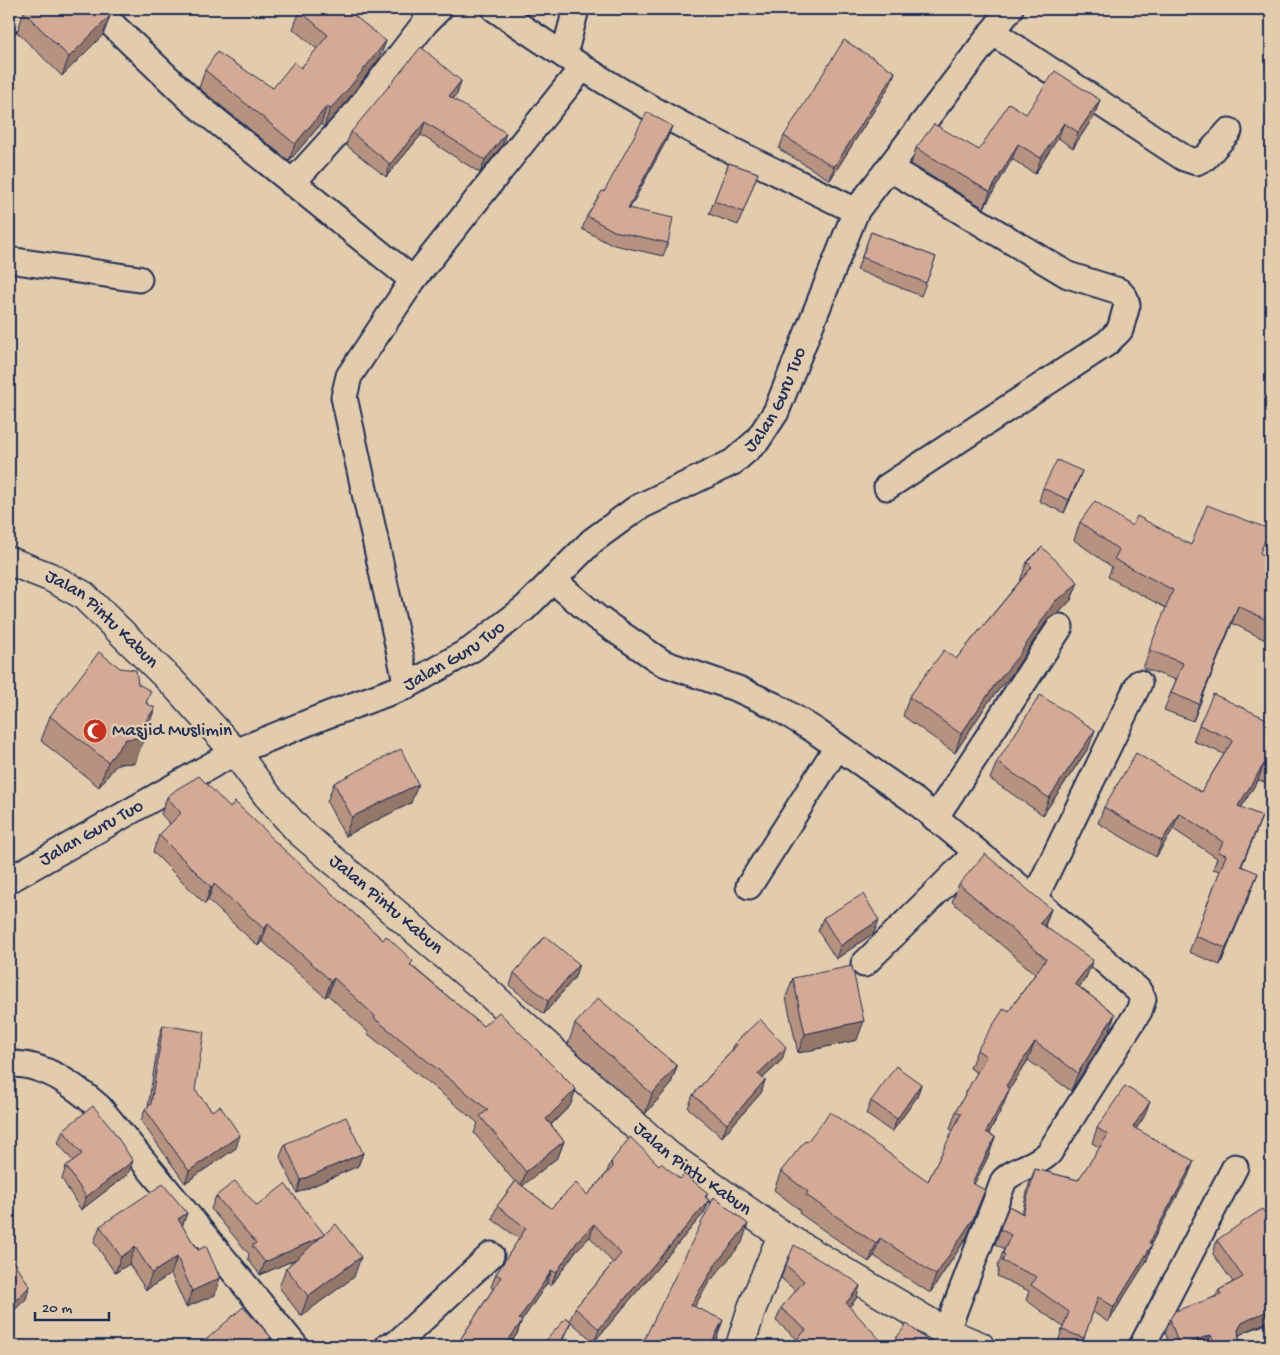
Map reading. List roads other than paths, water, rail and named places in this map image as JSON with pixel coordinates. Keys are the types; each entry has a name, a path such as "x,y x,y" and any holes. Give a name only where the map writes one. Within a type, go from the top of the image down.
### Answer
{"street":[{"path":"9,20 16,9"},
{"path":"96,9 193,102 413,280"},
{"path":"292,183 354,115 425,24 440,9"},
{"path":"496,9 573,62 676,122 856,211"},
{"path":"407,686 344,397 349,376 413,280 573,62 576,9"},
{"name":"Jalan Guru Tuo","path":"9,880 235,752 327,715 407,686 472,649 525,608 592,541 637,508 733,462 758,441 776,412 856,211 1010,9"},
{"path":"992,32 1184,158 1196,162 1206,157 1228,130"},
{"path":"887,487 1107,343 1120,330 1127,305 1125,298 1119,291 1068,275 890,168"},
{"path":"9,260 139,279"},
{"name":"Jalan Pintu Kabun","path":"9,561 50,577 83,595 174,684 235,752 267,795 299,831 480,985 668,1155 782,1235 946,1332 980,1346"},
{"path":"552,580 596,617 663,663 738,690 775,706 914,800 1034,899 1138,990 1143,999 1140,1011 1049,1154 1043,1159 1009,1175 1004,1180 946,1332"},
{"path":"935,818 1060,627"},
{"path":"1034,899 1139,683"},
{"path":"748,886 837,747"},
{"path":"864,964 977,852"},
{"path":"9,1064 46,1072 75,1087 99,1107 295,1346"},
{"path":"1142,1346 1235,1167"},
{"path":"740,1346 752,1308 782,1235"},
{"path":"388,1346 395,1344 491,1255"},
{"path":"1249,1346 1271,1338"}],"place":[{"name":"Masjid Muslimin","path":"95,731"}]}
